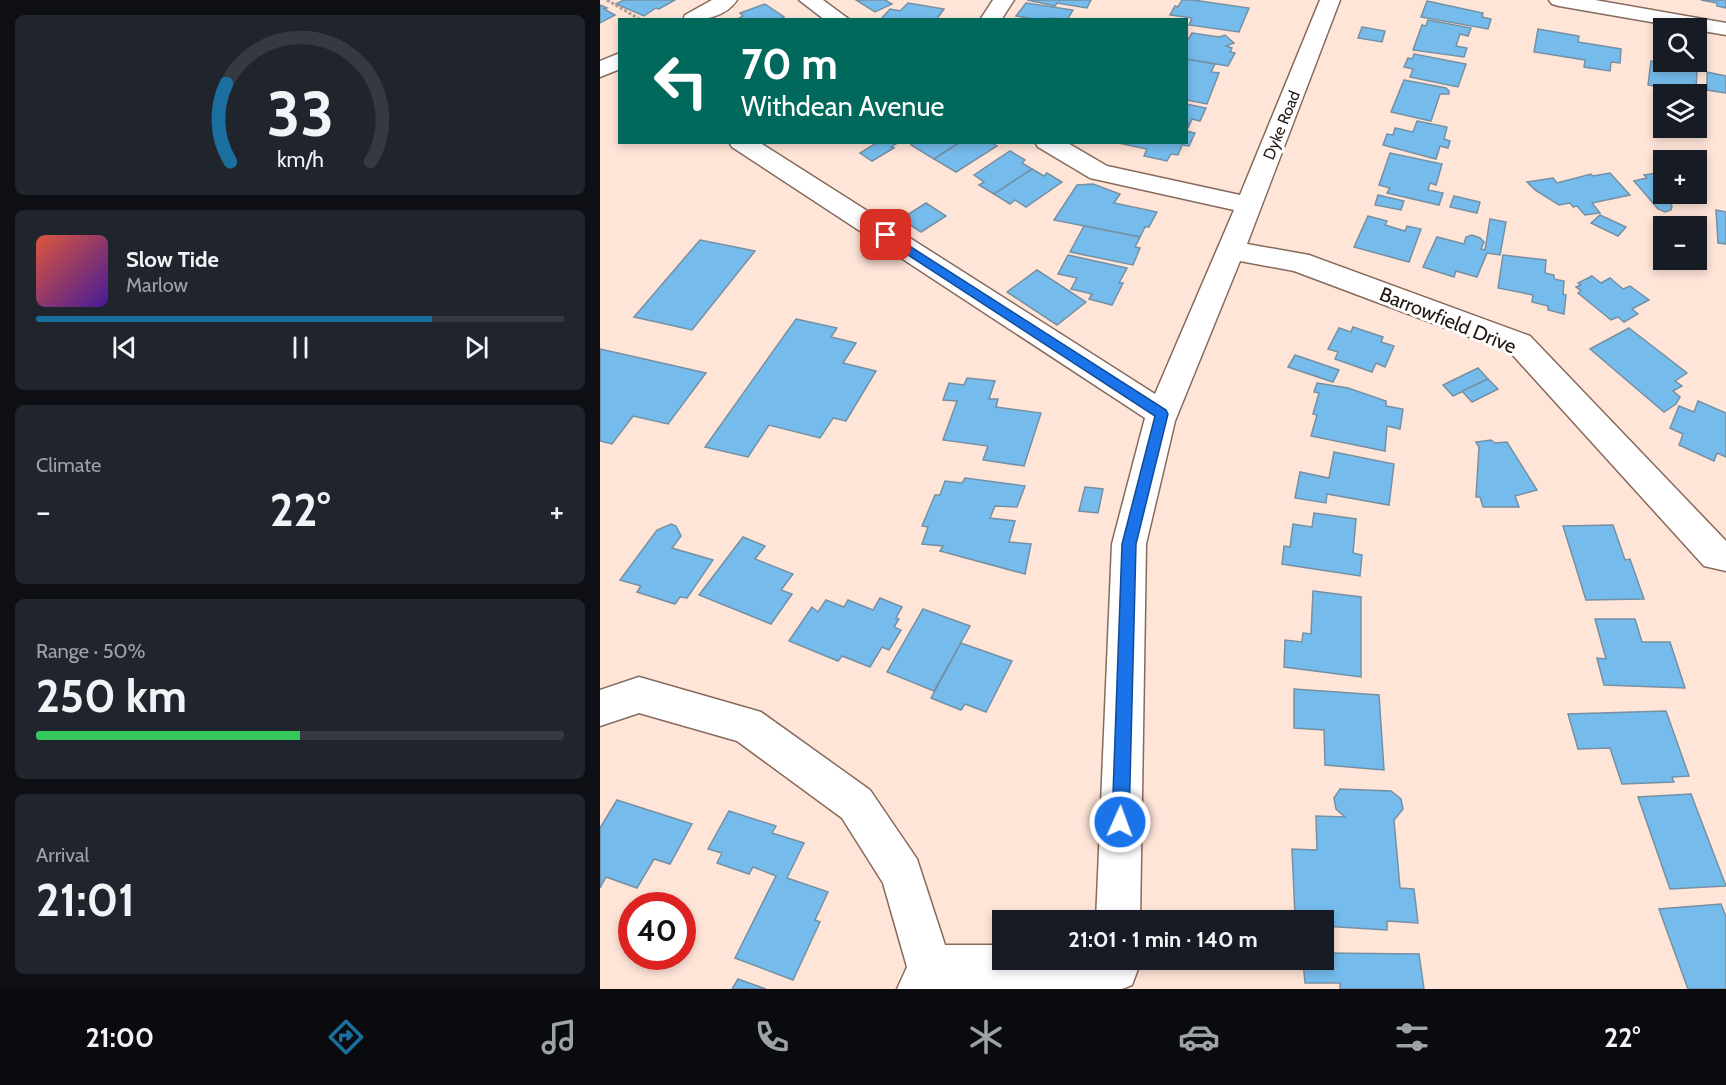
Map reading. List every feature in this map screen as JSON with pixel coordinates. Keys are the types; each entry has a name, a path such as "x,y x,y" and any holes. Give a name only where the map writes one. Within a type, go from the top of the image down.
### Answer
{"street":[{"path":"696,18 727,0"},
{"path":"809,0 837,18"},
{"path":"991,18 1004,0"},
{"name":"Dyke Road","path":"1118,910 1129,544 1162,414 1231,250 1330,0"},
{"path":"1559,0 1726,29"},
{"path":"744,144 1162,414"},
{"path":"1050,144 1099,172 1249,205"},
{"name":"Barrowfield Drive","path":"1231,250 1299,262 1520,344 1723,562"},
{"path":"600,708 639,695 747,725 856,804 902,874 924,978 1116,973"}],"path":[{"path":"607,0 638,18"}],"building":[{"path":"624,0 675,0 644,16 616,4"},
{"path":"856,0 885,0 892,4 875,12"},
{"path":"1027,0 1091,0 1087,8 1057,3 1055,6"},
{"path":"1182,0 1249,8 1239,32 1189,25 1192,18 1170,15"},
{"path":"1701,0 1726,0 1726,8 1717,6 1717,3"},
{"path":"1427,1 1483,13 1482,17 1491,19 1488,29 1421,17"},
{"path":"908,3 944,9 937,18 882,18 890,9 900,11"},
{"path":"1026,3 1073,10 1068,18 1016,16"},
{"path":"765,4 784,17 740,18 743,16 740,13"},
{"path":"600,5 607,8 604,9 615,15 600,23"},
{"path":"1428,20 1471,28 1468,36 1460,34 1456,46 1467,48 1464,57 1413,50 1422,25 1426,26"},
{"path":"1362,27 1385,31 1382,42 1358,38"},
{"path":"1538,29 1579,36 1578,42 1621,49 1620,63 1611,62 1610,71 1584,67 1585,60 1534,52"},
{"path":"1192,33 1219,37 1225,35 1234,43 1226,46 1232,48 1230,52 1235,53 1228,66 1188,59 1188,40"},
{"path":"1414,54 1466,64 1458,87 1410,77 1413,69 1404,67 1408,58 1412,59"},
{"path":"1188,59 1215,64 1211,72 1219,73 1207,104 1188,100"},
{"path":"1651,61 1653,61 1653,72 1697,72 1696,84 1648,85"},
{"path":"1707,72 1726,76 1726,93 1707,90"},
{"path":"1404,80 1446,88 1449,91 1449,94 1440,94 1431,121 1391,112"},
{"path":"1188,104 1206,108 1200,121 1192,119 1188,128"},
{"path":"1417,121 1447,127 1444,139 1450,141 1448,148 1440,146 1436,159 1383,145 1387,134 1393,135 1395,128 1413,132"},
{"path":"1188,131 1195,133 1189,146 1182,145 1178,155 1171,154 1167,161 1144,156 1147,149 1123,144 1188,144"},
{"path":"875,144 896,144 891,147 894,148 872,161 860,153"},
{"path":"912,144 957,144 934,159"},
{"path":"957,144 994,144 997,146 956,172 934,159"},
{"path":"1010,151 1025,160 1022,163 1032,169 994,194 979,185 984,182 974,175"},
{"path":"1390,153 1442,164 1436,185 1430,183 1428,190 1443,193 1439,205 1387,193 1390,188 1379,185"},
{"path":"1032,169 1044,176 1047,173 1062,182 1026,207 1015,200 1010,204 994,194"},
{"path":"1610,173 1630,195 1592,203 1600,213 1585,215 1577,206 1573,207 1570,203 1559,205 1535,190 1527,182 1553,178 1557,183 1591,174 1593,176"},
{"path":"1653,174 1653,203 1634,181 1647,178 1644,175"},
{"path":"1093,184 1120,194 1114,203 1157,212 1149,227 1145,227 1140,237 1054,220 1077,185"},
{"path":"1378,195 1404,201 1401,210 1375,205"},
{"path":"1454,196 1480,202 1477,213 1450,207"},
{"path":"926,203 946,216 921,232 901,219"},
{"path":"1654,204 1672,206 1671,210 1665,212"},
{"path":"1716,210 1726,212 1726,244 1718,243"},
{"path":"1600,215 1626,227 1618,236 1591,223"},
{"path":"1368,216 1387,221 1385,225 1405,231 1407,226 1421,229 1409,262 1354,247"},
{"path":"1490,219 1506,222 1500,255 1487,253 1477,277 1456,271 1454,277 1423,267 1437,237 1464,244 1466,237 1472,235 1484,242 1481,249 1485,250"},
{"path":"1084,226 1140,237 1135,247 1140,248 1133,265 1070,252"},
{"path":"700,240 755,251 692,330 634,317"},
{"path":"1068,255 1127,268 1119,283 1123,283 1112,305 1089,299 1092,294 1071,289 1077,278 1058,274"},
{"path":"1503,255 1546,260 1545,273 1554,275 1554,279 1564,281 1563,294 1566,295 1564,314 1548,310 1548,306 1532,302 1533,295 1498,288"},
{"path":"1037,270 1086,302 1057,325 1007,292"},
{"path":"1592,276 1601,283 1610,278 1623,289 1630,286 1649,300 1632,309 1638,314 1624,322 1618,317 1611,320 1578,293 1581,291 1576,287 1581,285 1578,283"},
{"path":"796,319 837,328 831,337 856,343 843,363 876,371 846,421 833,418 820,438 769,425 748,457 705,447"},
{"path":"1353,327 1383,337 1381,342 1394,346 1385,367 1376,363 1372,372 1335,359 1338,352 1328,349 1339,328 1351,332"},
{"path":"1629,328 1687,373 1675,381 1682,386 1673,391 1680,397 1676,404 1664,412 1590,349"},
{"path":"600,349 706,373 668,424 633,416 612,444 600,441"},
{"path":"1295,355 1339,370 1333,382 1288,367"},
{"path":"1478,368 1488,379 1453,396 1443,385"},
{"path":"967,378 995,381 989,399 998,399 996,407 1041,413 1024,466 983,460 988,446 943,440 957,401 943,400 949,383 964,385"},
{"path":"1488,379 1498,389 1472,402 1462,391"},
{"path":"1317,383 1348,388 1386,401 1386,406 1403,409 1400,429 1387,426 1385,451 1311,436 1317,415 1313,414 1319,393 1314,392"},
{"path":"1698,401 1726,413 1726,457 1717,453 1714,461 1679,445 1683,434 1670,428 1679,406 1694,412"},
{"path":"1491,440 1495,443 1507,442 1537,490 1515,496 1519,507 1483,507 1480,497 1476,497 1479,447 1476,442"},
{"path":"1334,452 1394,464 1389,505 1327,494 1326,503 1295,498 1300,472 1329,478"},
{"path":"965,478 1025,486 1017,507 995,506 990,518 1015,521 1009,542 1031,544 1025,574 940,551 943,546 922,544 928,527 922,526 935,495 940,495 945,481 962,483"},
{"path":"1085,487 1103,489 1098,513 1079,511"},
{"path":"1314,513 1356,519 1353,553 1362,555 1360,576 1282,564 1284,546 1290,547 1293,524 1312,527"},
{"path":"671,524 676,526 681,536 672,548 713,560 687,598 680,597 675,604 637,592 641,586 620,580 657,530"},
{"path":"1613,525 1625,560 1630,559 1644,599 1586,600 1563,526"},
{"path":"743,537 765,546 755,559 793,574 781,590 792,594 771,624 699,595"},
{"path":"1313,591 1361,597 1361,677 1284,667 1285,640 1302,642 1303,633 1311,634"},
{"path":"880,598 902,607 894,627 901,630 889,650 882,647 870,667 842,656 838,661 789,641 812,607 818,612 826,600 844,607 848,600 873,610"},
{"path":"923,609 970,626 934,691 887,672"},
{"path":"1595,619 1635,619 1642,642 1670,642 1685,688 1604,685 1597,658 1606,659"},
{"path":"961,643 1012,661 986,712 965,704 961,710 931,698"},
{"path":"1294,689 1379,695 1384,770 1325,765 1324,730 1294,728"},
{"path":"1666,711 1689,776 1672,777 1674,782 1622,784 1610,748 1578,749 1568,714"},
{"path":"1340,789 1391,791 1401,799 1403,809 1394,820 1400,888 1414,889 1418,923 1387,921 1387,930 1334,927 1334,910 1295,910 1292,849 1317,850 1316,816 1345,817 1336,809 1334,798"},
{"path":"1691,794 1726,886 1670,889 1638,797"},
{"path":"617,800 692,824 670,864 654,859 637,888 606,877 600,888 600,828"},
{"path":"729,811 776,826 772,833 804,843 787,878 828,892 815,920 820,922 793,980 735,958 776,876 753,867 749,874 717,863 722,853 708,849"},
{"path":"1721,904 1726,917 1726,989 1688,989 1659,909"},
{"path":"1334,953 1419,954 1424,989 1340,989 1340,983 1305,983 1304,970 1334,970"},
{"path":"738,979 766,989 732,989"}],"route":[{"path":"886,235 1162,414 1129,544 1120,822"}]}
